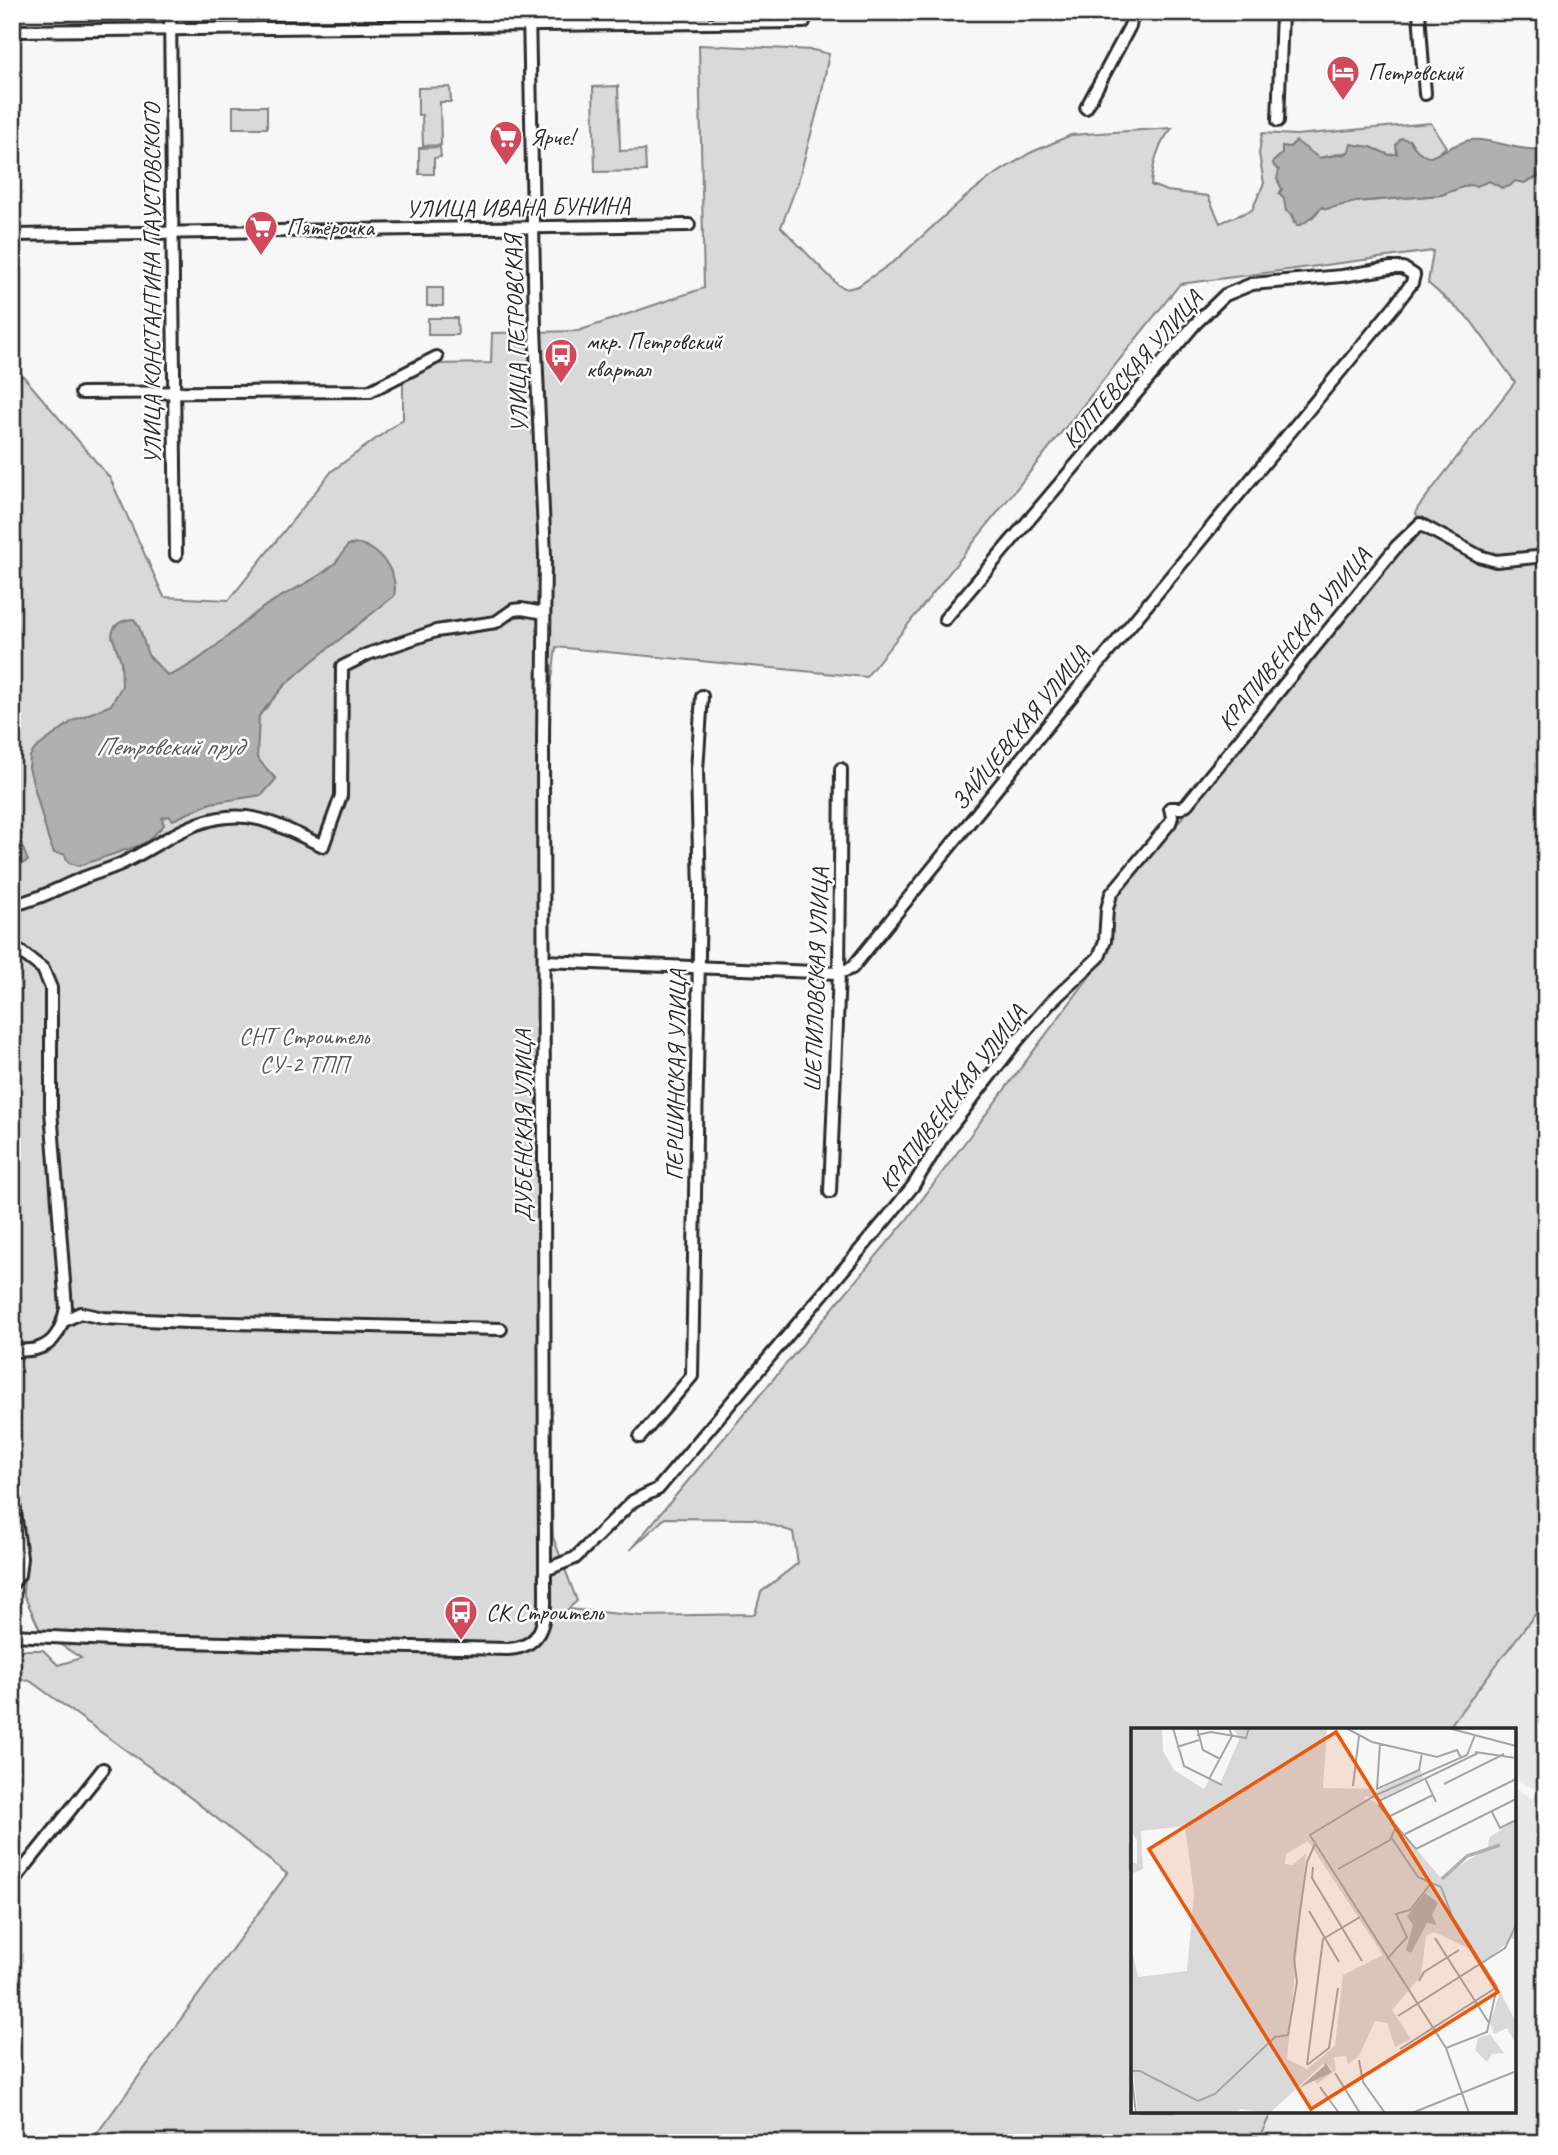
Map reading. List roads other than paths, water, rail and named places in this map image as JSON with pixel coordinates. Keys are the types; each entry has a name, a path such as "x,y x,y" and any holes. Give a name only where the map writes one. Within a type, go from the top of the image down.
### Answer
{"street":[{"name":"УЛИЦА КОНСТАНТИНА ПАУСТОВСКОГО","path":"170,12 176,555"},
{"name":"УЛИЦА ПЕТРОВСКАЯ","path":"529,12 535,328 544,498 544,613"},
{"path":"1086,108 1129,26 1133,12"},
{"path":"1278,121 1282,12"},
{"path":"1419,12 1425,94"},
{"path":"12,31 804,22"},
{"name":"УЛИЦА ИВАНА БУНИНА","path":"12,235 689,225"},
{"name":"КОПТЕВСКАЯ УЛИЦА","path":"945,619 1195,324 1223,297 1241,288 1269,282 1342,276 1391,268 1406,269 1414,275"},
{"name":"ЗАЙЦЕВСКАЯ УЛИЦА","path":"839,973 849,970 861,959 1057,714 1396,304 1412,283 1414,275"},
{"path":"81,393 370,391 437,357"},
{"name":"КРАПИВЕНСКАЯ УЛИЦА","path":"545,1570 575,1558 633,1501 658,1489 888,1217 913,1186 945,1134 1017,1041 1050,1003 1088,970 1098,957 1105,942 1107,909 1111,894 1170,823 1170,808 1182,808 1187,804 1397,546 1420,524 1479,556 1496,561 1546,556"},
{"path":"12,905 36,900 80,879 121,864 184,828 216,820 252,818 323,846 341,796 342,667 368,654 436,631 496,622 513,610 544,613"},
{"name":"ДУБЕНСКАЯ УЛИЦА","path":"12,1635 132,1641 508,1649 525,1646 537,1638 544,1616 545,1570 544,613"},
{"name":"ПЕРШИНСКАЯ УЛИЦА","path":"640,1437 692,1376 700,893 697,770 702,695"},
{"name":"ШЕПИЛОВСКАЯ УЛИЦА","path":"830,1192 839,973 842,769"},
{"path":"12,945 43,969 51,988 51,1110 66,1308 64,1321 53,1342 35,1350 12,1352"},
{"path":"544,961 839,973"},
{"path":"64,1321 80,1313 103,1318 163,1321 501,1329"},
{"path":"12,1488 21,1558 19,1575 13,1584"},
{"path":"12,1883 103,1769"}],"water":[{"path":"1401,138 1410,140 1418,151 1430,157 1471,140 1537,149 1546,162 1546,173 1524,183 1515,181 1502,188 1489,181 1441,195 1355,202 1326,209 1322,207 1308,221 1297,226 1293,215 1286,211 1284,199 1279,194 1282,189 1277,179 1279,170 1273,162 1282,154 1282,146 1290,147 1296,141 1319,158 1346,154 1351,144 1371,147 1389,155 1397,154 1396,145"},
{"name":"Петровский пруд","path":"360,544 375,552 387,564 394,579 394,596 284,686 259,716 257,758 276,779 262,795 211,803 173,820 169,816 162,818 164,825 146,843 79,866 69,863 64,854 54,853 29,768 30,756 35,749 74,720 111,705 122,686 121,661 112,636 116,625 134,619 148,655 168,676 204,655 270,603 327,570 348,545"},
{"path":"12,828 22,834 20,841 28,861 12,868"}],"place":[{"name":"Петровский","path":"1343,102"},
{"name":"Ярче!","path":"506,167"},
{"name":"Пятёрочка","path":"261,257"},
{"name":"мкр. Петровский квартал","path":"561,385"},
{"name":"СК Строитель","path":"461,1642"}],"park label":[{"name":"СНТ Строитель СУ-2 ТПП","path":"304,1050"}]}
